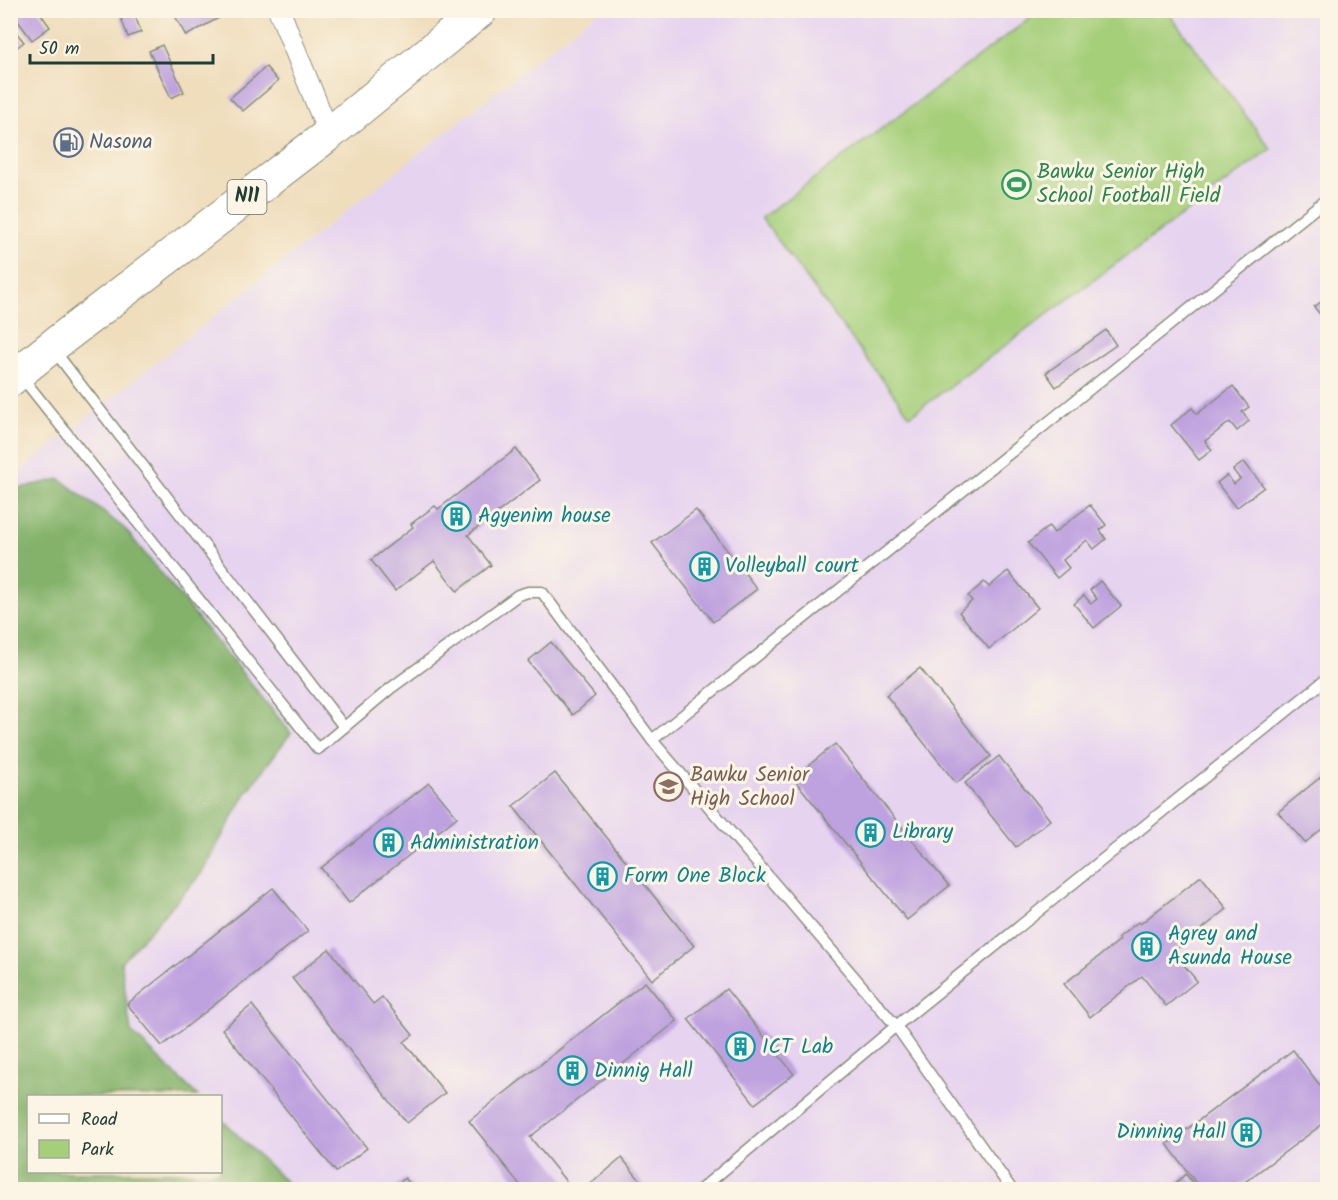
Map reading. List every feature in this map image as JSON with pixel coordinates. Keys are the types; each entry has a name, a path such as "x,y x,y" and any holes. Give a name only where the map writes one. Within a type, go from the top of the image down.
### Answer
{"highway":[{"name":"N11","path":"15,377 329,134 481,10"}],"street":[{"path":"279,10 329,134"}],"lane":[{"path":"652,740 1328,198"},
{"path":"51,347 344,727"},
{"path":"15,377 318,749 391,688 518,595 542,592 652,740 896,1026 1012,1190"},
{"path":"700,1190 896,1026 1328,678"}],"shaded area":[{"name":"Bawku Senior High School","path":"598,11 1327,11 1327,1189 11,1190 11,478"}],"green space":[{"name":"Bawku Senior High School Football Field","path":"1040,11 1167,11 1271,149 910,416 761,218"},
{"path":"60,479 124,528 291,733 247,792 201,874 121,962 131,1032 197,1095 27,1095 27,1173 222,1173 222,1120 293,1189 11,1189 10,490"}],"building":[{"path":"23,10 38,10 50,27 32,40 15,17"},
{"path":"118,10 133,10 141,32 128,37"},
{"path":"176,10 233,10 186,36 173,12"},
{"path":"10,25 24,42 10,53"},
{"path":"162,45 184,92 171,98 149,51"},
{"path":"266,67 278,81 243,111 230,98"},
{"path":"1328,297 1328,324 1314,307"},
{"path":"1106,330 1116,345 1056,387 1046,373"},
{"path":"1233,386 1249,407 1242,412 1249,421 1237,431 1230,422 1205,441 1212,450 1199,460 1171,425 1192,408 1197,414"},
{"name":"Agyenim house","path":"516,449 540,480 468,535 491,565 457,591 434,561 395,591 371,560 413,527 411,524 435,506 438,509"},
{"path":"1244,462 1264,487 1236,508 1217,483 1227,475 1234,484 1240,479 1233,470"},
{"path":"1090,505 1106,525 1100,530 1106,539 1094,549 1087,540 1063,560 1069,568 1057,578 1028,543 1049,526 1054,533"},
{"name":"Volleyball court","path":"696,510 757,589 713,622 652,543"},
{"path":"1008,571 1038,608 989,649 959,612 972,601 968,596 984,582 989,587"},
{"path":"1100,581 1121,606 1094,628 1074,604 1084,595 1091,604 1097,599 1090,590"},
{"path":"551,642 595,696 573,715 528,661"},
{"path":"920,668 991,756 956,783 886,695"},
{"name":"Library","path":"835,744 949,886 907,920 793,778"},
{"path":"999,756 1050,820 1016,847 965,783"},
{"path":"1328,771 1328,824 1305,843 1278,812"},
{"name":"Form One Block","path":"555,773 694,946 652,980 513,806"},
{"name":"Administration","path":"429,783 457,817 349,903 321,868"},
{"name":"Agrey and Asunda House","path":"1201,876 1227,909 1173,952 1197,981 1166,1006 1142,976 1090,1017 1064,984 1120,940 1118,938 1138,922 1140,924"},
{"path":"273,888 308,931 162,1046 127,1004"},
{"path":"329,949 373,1004 382,997 413,1035 404,1042 445,1093 407,1123 292,978"},
{"name":"Dinnig Hall","path":"645,982 677,1021 530,1137 573,1190 524,1190 469,1121"},
{"name":"ICT Lab","path":"726,989 794,1074 755,1104 688,1019"},
{"path":"252,1005 367,1148 336,1172 222,1029"},
{"name":"Dinning Hall","path":"1293,1050 1328,1096 1328,1120 1234,1190 1201,1190 1167,1144"},
{"path":"622,1158 648,1190 583,1190"},
{"path":"1186,1174 1198,1190 1167,1190"},
{"path":"405,1178 415,1190 391,1190"}],"place":[{"name":"Nasona","path":"68,142"},
{"name":"Bawku Senior High School Football Field","path":"1016,184"},
{"name":"Agyenim house","path":"457,516"},
{"name":"Volleyball court","path":"704,566"},
{"name":"Bawku Senior High School","path":"669,787"},
{"name":"Library","path":"871,832"},
{"name":"Administration","path":"389,843"},
{"name":"Form One Block","path":"603,876"},
{"name":"Agrey and Asunda House","path":"1147,946"},
{"name":"ICT Lab","path":"741,1047"},
{"name":"Dinnig Hall","path":"573,1071"},
{"name":"Dinning Hall","path":"1247,1132"}]}
